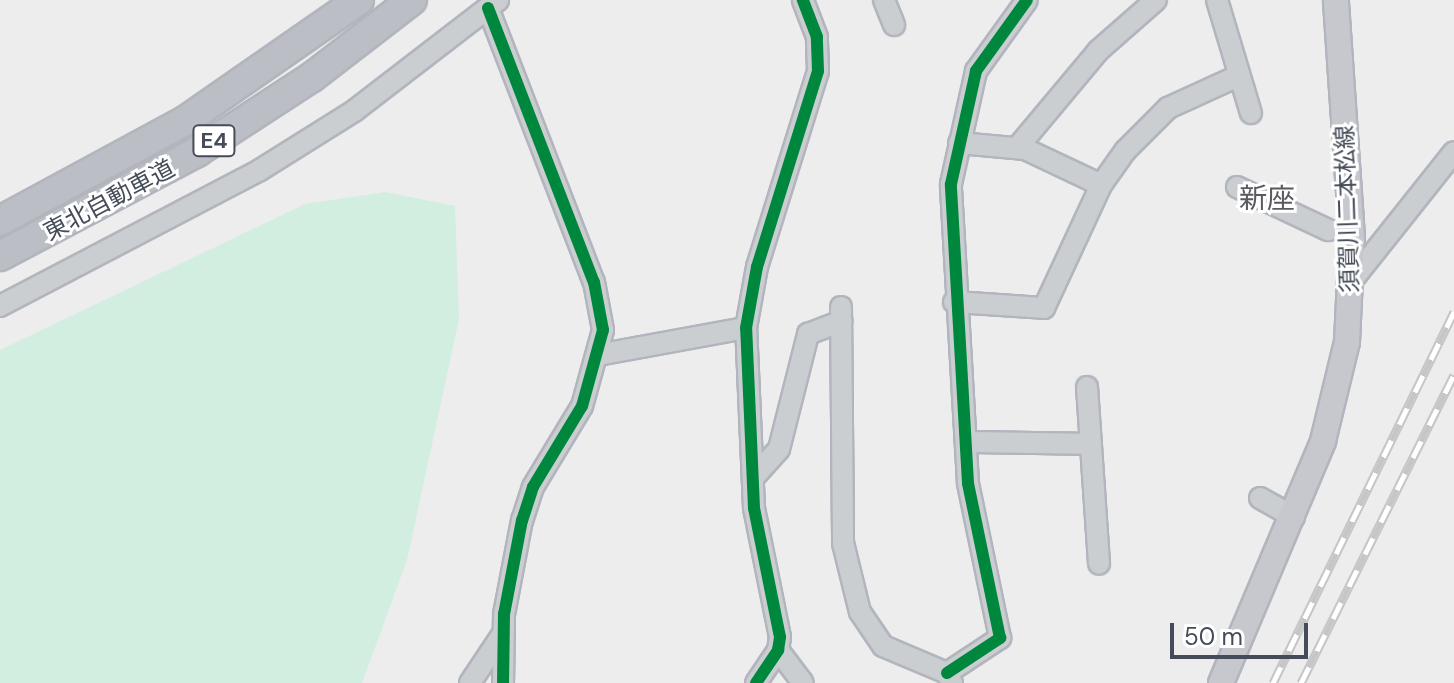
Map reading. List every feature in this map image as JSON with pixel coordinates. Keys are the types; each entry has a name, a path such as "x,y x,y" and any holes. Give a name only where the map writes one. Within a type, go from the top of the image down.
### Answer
{"highway":[{"name":"東北自動車道","path":"0,221 185,121 359,0"},
{"name":"東北自動車道","path":"0,256 197,152 312,77 412,0"}],"main road":[{"name":"須賀川二本松線","path":"1221,683 1294,517 1326,426 1347,342 1353,279 1336,0"}],"street":[{"path":"803,0 817,37 818,71 757,267 746,328 756,529 778,650 803,683"},
{"path":"884,0 894,25"},
{"path":"753,478 779,449 808,334 842,314 843,543 860,612 883,646 950,678 1000,638 976,530 966,442 954,302 951,184 976,71 1027,0"},
{"path":"1017,148 1098,51 1156,0"},
{"path":"1217,0 1251,113"},
{"path":"0,306 260,170 354,111 493,4 594,282 603,330 571,433 533,487 522,520 504,632 503,683"},
{"path":"954,302 1044,308 1101,185 1125,151 1168,108 1238,76"},
{"path":"959,143 1017,148 1101,185"},
{"path":"1353,279 1454,152"},
{"path":"1237,187 1328,230"},
{"path":"597,355 746,328"},
{"path":"1087,387 1087,444 1099,564"},
{"path":"966,442 1087,444"},
{"path":"1260,498 1294,517"},
{"path":"470,683 504,632"},
{"path":"756,683 778,650"}],"green space":[{"path":"385,192 455,206 459,319 407,560 362,683 0,683 0,350 305,204"}],"railway":[{"path":"1273,683 1454,312"},
{"path":"1301,683 1454,375"}],"cycle path":[{"path":"756,683 778,650 780,637 754,508 746,328 757,267 818,71 817,37 803,0"},
{"path":"947,673 1000,638 968,483 951,184 976,71 1027,0"},
{"path":"488,8 594,282 603,330 582,406 533,487 522,520 504,614 503,683"}],"district":[{"name":"新座","path":"1267,199"}]}
